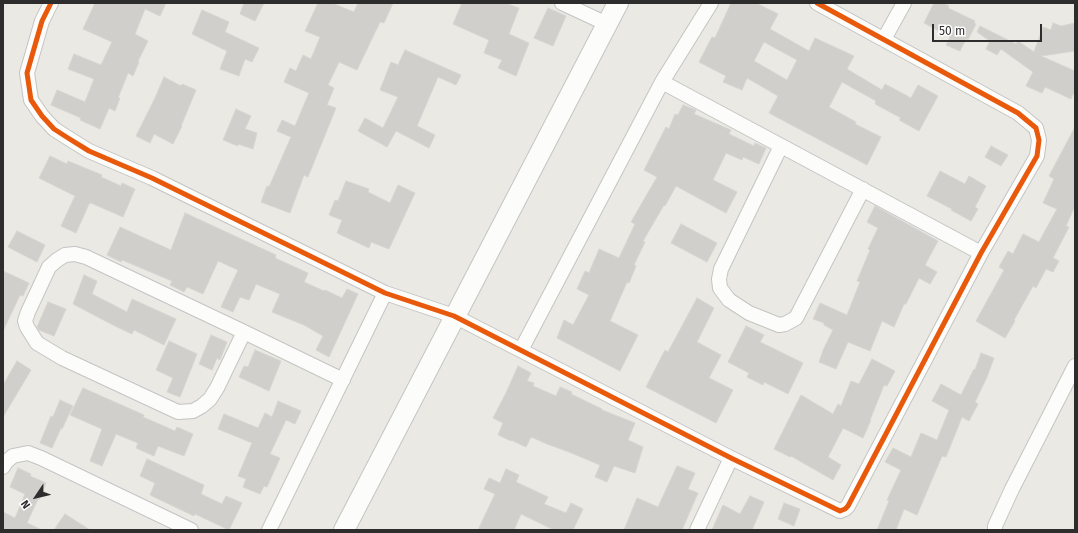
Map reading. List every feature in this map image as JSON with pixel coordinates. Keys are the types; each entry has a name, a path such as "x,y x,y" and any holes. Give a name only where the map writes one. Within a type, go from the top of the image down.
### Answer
{"street":[{"path":"51,3 42,21 27,73 31,100 42,116 54,129 89,151 152,178 386,293 454,316 731,458 840,511 845,509 981,253 1037,156 1039,140 1036,128 1018,114 884,38 817,3"},
{"path":"562,3 607,24"},
{"path":"344,530 618,3"},
{"path":"521,350 662,82 712,3"},
{"path":"884,38 904,3"},
{"path":"662,82 981,253"},
{"path":"781,146 720,269 720,288 729,300 749,313 779,325 785,324 796,318 863,189"},
{"path":"244,332 217,388 210,399 193,411 178,412 62,358 37,343 27,327 26,321 28,312 49,267 57,260 65,256 75,254 86,257 244,332 343,380"},
{"path":"269,530 386,293"},
{"path":"995,530 995,526 1012,489 1075,366"},
{"path":"3,467 13,456 28,453 191,530"},
{"path":"697,530 731,458"}],"building":[{"path":"95,3 166,3 160,16 145,9 135,34 148,41 138,61 139,62 133,76 128,73 118,98 120,98 115,111 109,108 100,129 80,120 81,118 51,105 57,90 85,102 94,79 68,69 74,54 101,65 112,42 83,29"},
{"path":"244,3 264,3 255,21 240,14"},
{"path":"318,3 332,3 354,12 358,3 393,3 384,23 380,22 357,70 339,62 328,85 334,88 327,105 336,108 308,177 304,175 290,213 261,202 267,186 269,187 291,137 277,131 282,120 295,126 309,93 284,82 290,68 296,71 303,55 311,59 320,37 305,31"},
{"path":"462,3 505,3 519,8 509,34 529,43 516,76 498,68 502,60 484,53 489,40 453,24"},
{"path":"731,3 756,3 778,14 770,29 809,51 815,38 854,56 847,69 882,90 885,84 911,98 918,85 938,96 919,131 899,120 901,118 875,104 876,101 842,82 829,107 856,122 855,124 881,137 867,165 769,113 778,96 747,78 742,90 723,82 726,76 699,62 712,37 715,38","holes":["764,42 797,60 787,80 754,61"]},
{"path":"934,3 943,3 949,6 948,8 975,21 974,23 976,24 968,40 966,39 960,51 946,45 950,37 924,23"},
{"path":"548,8 566,16 553,46 534,38"},
{"path":"202,10 229,22 225,32 259,48 252,62 245,59 239,76 220,69 227,51 192,34"},
{"path":"1053,23 1061,26 1075,23 1075,51 1041,56 1075,71 1075,90 1071,99 1045,87 1042,93 1026,86 1033,72 1001,49 997,55 986,49 990,41 977,32 980,26 1016,44 1018,41 1034,52 1043,27 1051,30"},
{"path":"405,50 461,75 456,85 438,77 417,126 435,135 429,148 396,131 387,147 358,131 365,118 383,128 398,97 380,90 391,62 398,65"},
{"path":"164,77 181,86 182,84 196,90 182,126 173,144 154,134 150,143 136,136"},
{"path":"683,105 696,110 694,114 731,130 729,134 754,146 755,143 766,148 759,164 743,157 742,160 726,153 713,180 737,192 726,213 676,186 643,241 645,242 634,265 636,266 629,283 627,282 610,321 638,335 620,371 557,338 564,320 573,325 589,295 577,289 585,271 589,273 599,249 619,258 635,224 631,222 657,177 644,170 666,127 669,129 675,114 678,115"},
{"path":"236,109 251,116 245,129 257,133 253,149 238,144 238,146 223,140"},
{"path":"1075,127 1075,206 1066,226 1069,227 1053,258 1059,261 1053,272 1046,269 1036,288 1033,286 1005,338 976,321 1004,270 999,267 1008,251 1013,254 1023,234 1039,242 1057,209 1043,203 1054,179 1049,176"},
{"path":"991,146 1008,155 1001,166 985,157"},
{"path":"50,156 67,164 68,161 102,175 101,177 121,186 122,183 135,189 123,217 91,203 89,204 76,233 61,226 75,196 39,178"},
{"path":"940,171 965,184 969,176 986,186 975,207 978,209 971,221 927,196"},
{"path":"346,181 369,189 368,192 390,203 398,185 415,193 389,249 371,242 369,248 337,233 342,220 329,215 335,200 338,201"},
{"path":"875,206 938,241 925,265 937,272 930,284 919,278 906,304 904,304 894,327 882,321 870,351 848,342 836,369 819,362 833,330 824,325 824,323 813,319 820,303 847,315 860,282 857,281 870,250 868,249 878,228 867,222"},
{"path":"185,213 276,255 275,258 308,273 304,282 342,298 347,289 358,294 329,357 316,350 323,336 304,325 272,312 280,294 256,284 249,300 240,297 233,312 221,307 238,270 218,261 203,294 187,287 184,292 170,285 172,281 122,260 121,262 107,255 120,227 171,250"},
{"path":"681,224 717,243 707,262 671,243"},
{"path":"17,231 45,245 37,262 8,247"},
{"path":"3,271 29,283 23,296 20,295 3,331"},
{"path":"84,275 97,281 92,294 127,312 132,299 176,319 164,345 134,330 132,334 73,304"},
{"path":"697,298 714,308 697,342 721,355 709,378 733,390 716,423 646,387 665,350 668,352"},
{"path":"48,302 66,309 54,336 39,330 37,327"},
{"path":"746,326 764,335 760,342 803,363 788,394 764,382 763,385 747,377 749,373 728,362"},
{"path":"211,335 227,342 220,360 217,358 212,370 199,364"},
{"path":"169,341 197,354 180,397 167,392 173,378 156,370"},
{"path":"255,350 281,361 269,391 239,377 244,366 248,367"},
{"path":"981,353 994,358 975,402 978,404 969,421 962,417 946,457 942,456 917,515 904,509 896,530 877,530 889,501 887,500 901,470 885,462 893,448 911,457 921,433 937,440 949,410 932,401 941,384 961,395 974,369 975,370"},
{"path":"872,359 895,371 887,386 884,385 863,438 843,428 828,457 841,465 833,480 791,456 790,457 774,449 801,395 833,414 838,404 841,406 851,381 859,384"},
{"path":"17,361 31,370 3,417 3,385"},
{"path":"518,366 531,373 527,381 534,383 533,386 556,396 560,387 572,392 571,394 602,410 635,423 628,440 643,447 635,473 614,466 607,482 595,477 600,465 531,437 526,447 498,435 503,423 493,418"},
{"path":"83,388 144,415 143,417 175,431 177,427 193,434 184,456 158,446 154,456 136,448 138,443 116,434 102,466 90,461 102,429 70,415"},
{"path":"60,400 73,406 52,448 40,443 51,416 53,417"},
{"path":"278,401 301,411 295,424 286,420 270,454 280,458 267,487 264,486 260,494 243,487 246,479 238,476 252,443 218,429 224,414 258,428 265,413 272,417"},
{"path":"147,459 204,485 201,494 222,504 226,496 242,503 229,530 195,514 194,516 150,495 155,483 140,476"},
{"path":"677,466 695,473 688,489 698,493 682,530 624,530 637,498 658,507"},
{"path":"18,468 31,474 30,476 46,483 27,523 42,530 3,530 3,512 15,518 25,494 10,487"},
{"path":"506,469 519,475 516,482 548,497 544,504 566,513 571,503 583,509 573,530 554,530 521,514 514,530 478,530 495,494 484,489 489,478 500,483"},
{"path":"750,496 764,502 752,530 712,530 723,505 740,514"},
{"path":"784,503 800,509 794,526 778,519"},
{"path":"65,514 90,530 54,530"}],"cycle path":[{"path":"51,3 42,21 27,73 31,100 42,116 54,129 89,151 152,178 385,293 454,316 731,458 840,511 848,506 981,253 1037,156 1039,140 1036,128 1018,113 817,3"}]}
